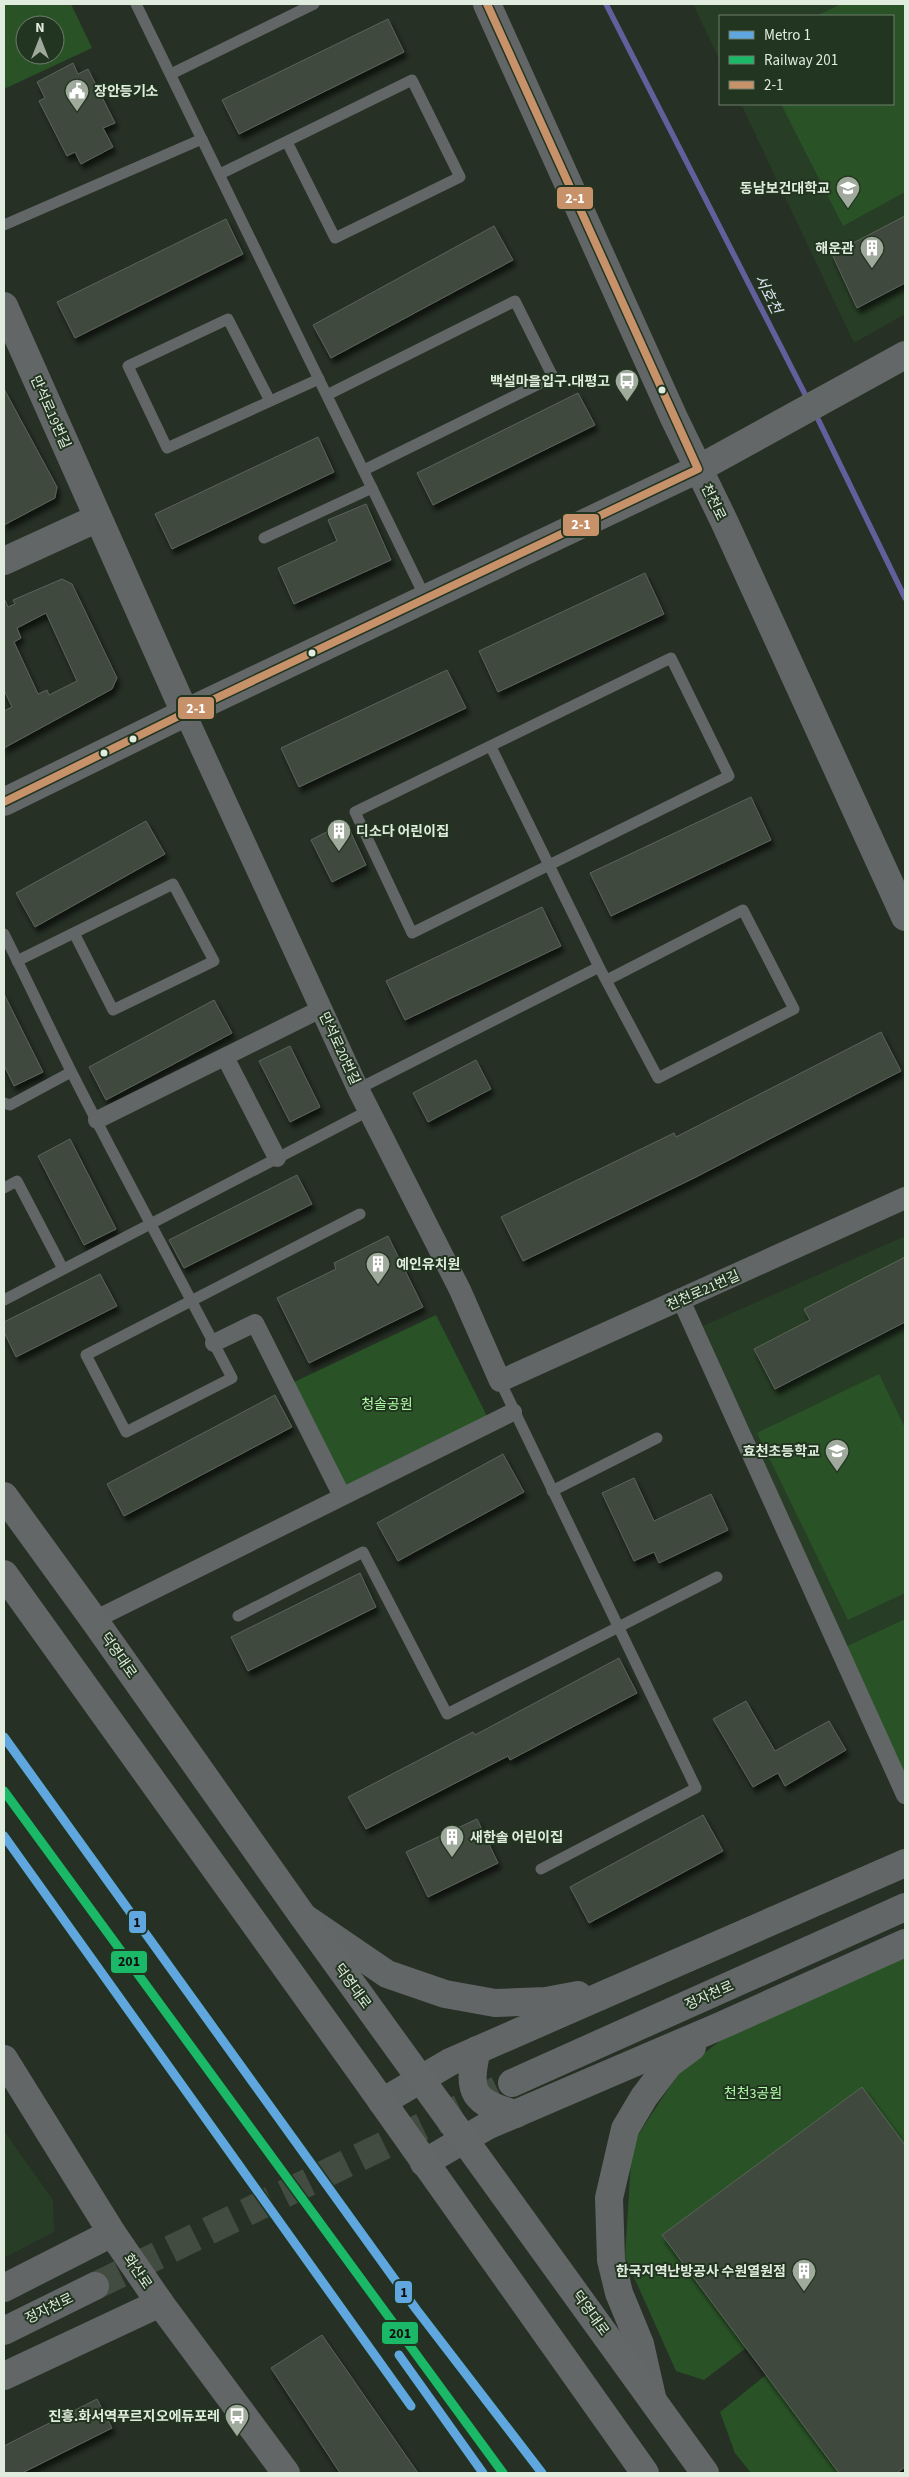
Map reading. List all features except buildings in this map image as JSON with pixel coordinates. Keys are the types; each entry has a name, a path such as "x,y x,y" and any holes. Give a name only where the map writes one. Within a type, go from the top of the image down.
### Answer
{"main road":[{"path":"4,802 185,713 698,469 905,355"},
{"name":"덕영대로","path":"4,1496 302,1915 652,2397 705,2473"},
{"path":"4,1574 645,2473"}],"street":[{"name":"천천로","path":"487,4 698,469 905,917"},
{"name":"만석로19번길","path":"4,306 185,713"},
{"path":"4,561 98,518"},
{"name":"만석로20번길","path":"185,713 358,1089 460,1290 500,1381"},
{"path":"96,1120 321,1008"},
{"path":"224,1057 277,1158"},
{"name":"천천로21번길","path":"500,1381 905,1198"},
{"path":"681,1300 905,1795"},
{"path":"214,1343 255,1323 342,1496"},
{"path":"94,1620 513,1412"},
{"path":"382,2102 420,2078 477,2050 905,1863"},
{"name":"정자천로","path":"512,2083 905,1907"},
{"path":"302,1915 387,1974 445,1994 495,2003 546,2001 628,1985"},
{"path":"424,2163 487,2126 720,2026 905,1943"},
{"path":"652,2397 640,2344 619,2293 611,2260 609,2198 625,2129 644,2096 668,2064 720,2026"},
{"path":"477,2050 470,2076 474,2093 492,2108 516,2114"},
{"name":"화산로","path":"4,2059 112,2234 160,2303 286,2473"},
{"path":"4,2288 112,2234"},
{"name":"정자천로","path":"4,2331 95,2286"},
{"path":"4,2376 160,2303"}],"lane":[{"path":"136,4 426,598"},
{"path":"171,74 314,4"},
{"path":"220,174 412,80 460,176 335,238 287,142"},
{"path":"4,225 202,139"},
{"path":"327,394 515,301 553,377 364,470"},
{"path":"270,401 228,319 128,366 167,448 270,401 319,378"},
{"path":"264,538 372,488"},
{"path":"671,658 729,776 412,933 355,812 491,747 671,658"},
{"path":"491,747 599,967 658,1078 794,1009 743,910 607,980"},
{"path":"17,961 172,884 214,961 113,1010 74,933"},
{"path":"4,934 96,1120 150,1224 192,1301 232,1378 126,1432 86,1355 192,1301 360,1214"},
{"path":"358,1089 599,967"},
{"path":"4,1103 10,1105 72,1072"},
{"path":"4,1300 368,1110"},
{"path":"4,1188 17,1181 63,1269"},
{"path":"500,1381 513,1412 619,1626 696,1788 541,1869"},
{"path":"552,1491 657,1438"},
{"path":"238,1616 363,1552 447,1714 717,1577"}],"shaded area":[{"name":"동남보건대학교","path":"693,4 905,4 905,314 854,343 741,105 894,105 894,15 719,15 719,59"},
{"name":"효천초등학교","path":"905,1236 905,1619 847,1646 703,1326"},
{"path":"4,2131 53,2200 54,2232 4,2258"}],"green space":[{"path":"4,4 71,4 92,48 65,61 65,15 15,15 15,65 56,65 4,89"},
{"path":"841,4 905,4 905,192 843,226 782,105 894,105 894,15 818,15"},
{"name":"청솔공원","path":"436,1315 489,1420 343,1491 292,1383"},
{"path":"879,1374 905,1428 905,1593 848,1620 757,1433"},
{"path":"905,1619 905,1780 847,1646"},
{"name":"천천3공원","path":"905,1954 905,2145 862,2088 662,2235 746,2348 704,2380 676,2371 625,2257 632,2144 678,2074 726,2036"},
{"path":"766,2375 839,2473 751,2473 735,2453 720,2412"}],"waterway":[{"name":"서호천","path":"606,4 808,400"},
{"name":"서호천","path":"815,413 905,598"}],"tunnel":[{"path":"95,2286 512,2083"}],"metro line":[{"name":"1","path":"4,1737 416,2309 542,2473"},
{"name":"1","path":"4,1836 411,2406"},
{"name":"1","path":"399,2355 483,2473"}],"rail line":[{"name":"201","path":"4,1791 503,2473"}],"transit line":[{"name":"2-1","path":"4,802 185,713 698,469 487,4"}],"place":[{"name":"장안등기소","path":"77,112"},
{"name":"동남보건대학교","path":"848,209"},
{"name":"해운관","path":"872,269"},
{"name":"백설마을입구.대평고","path":"627,402"},
{"name":"디소다 어린이집","path":"339,852"},
{"name":"예인유치원","path":"378,1285"},
{"name":"효천초등학교","path":"837,1472"},
{"name":"새한솔 어린이집","path":"452,1858"},
{"name":"한국지역난방공사 수원열원점","path":"804,2292"},
{"name":"진흥.화서역푸르지오에듀포레","path":"237,2437"}]}
